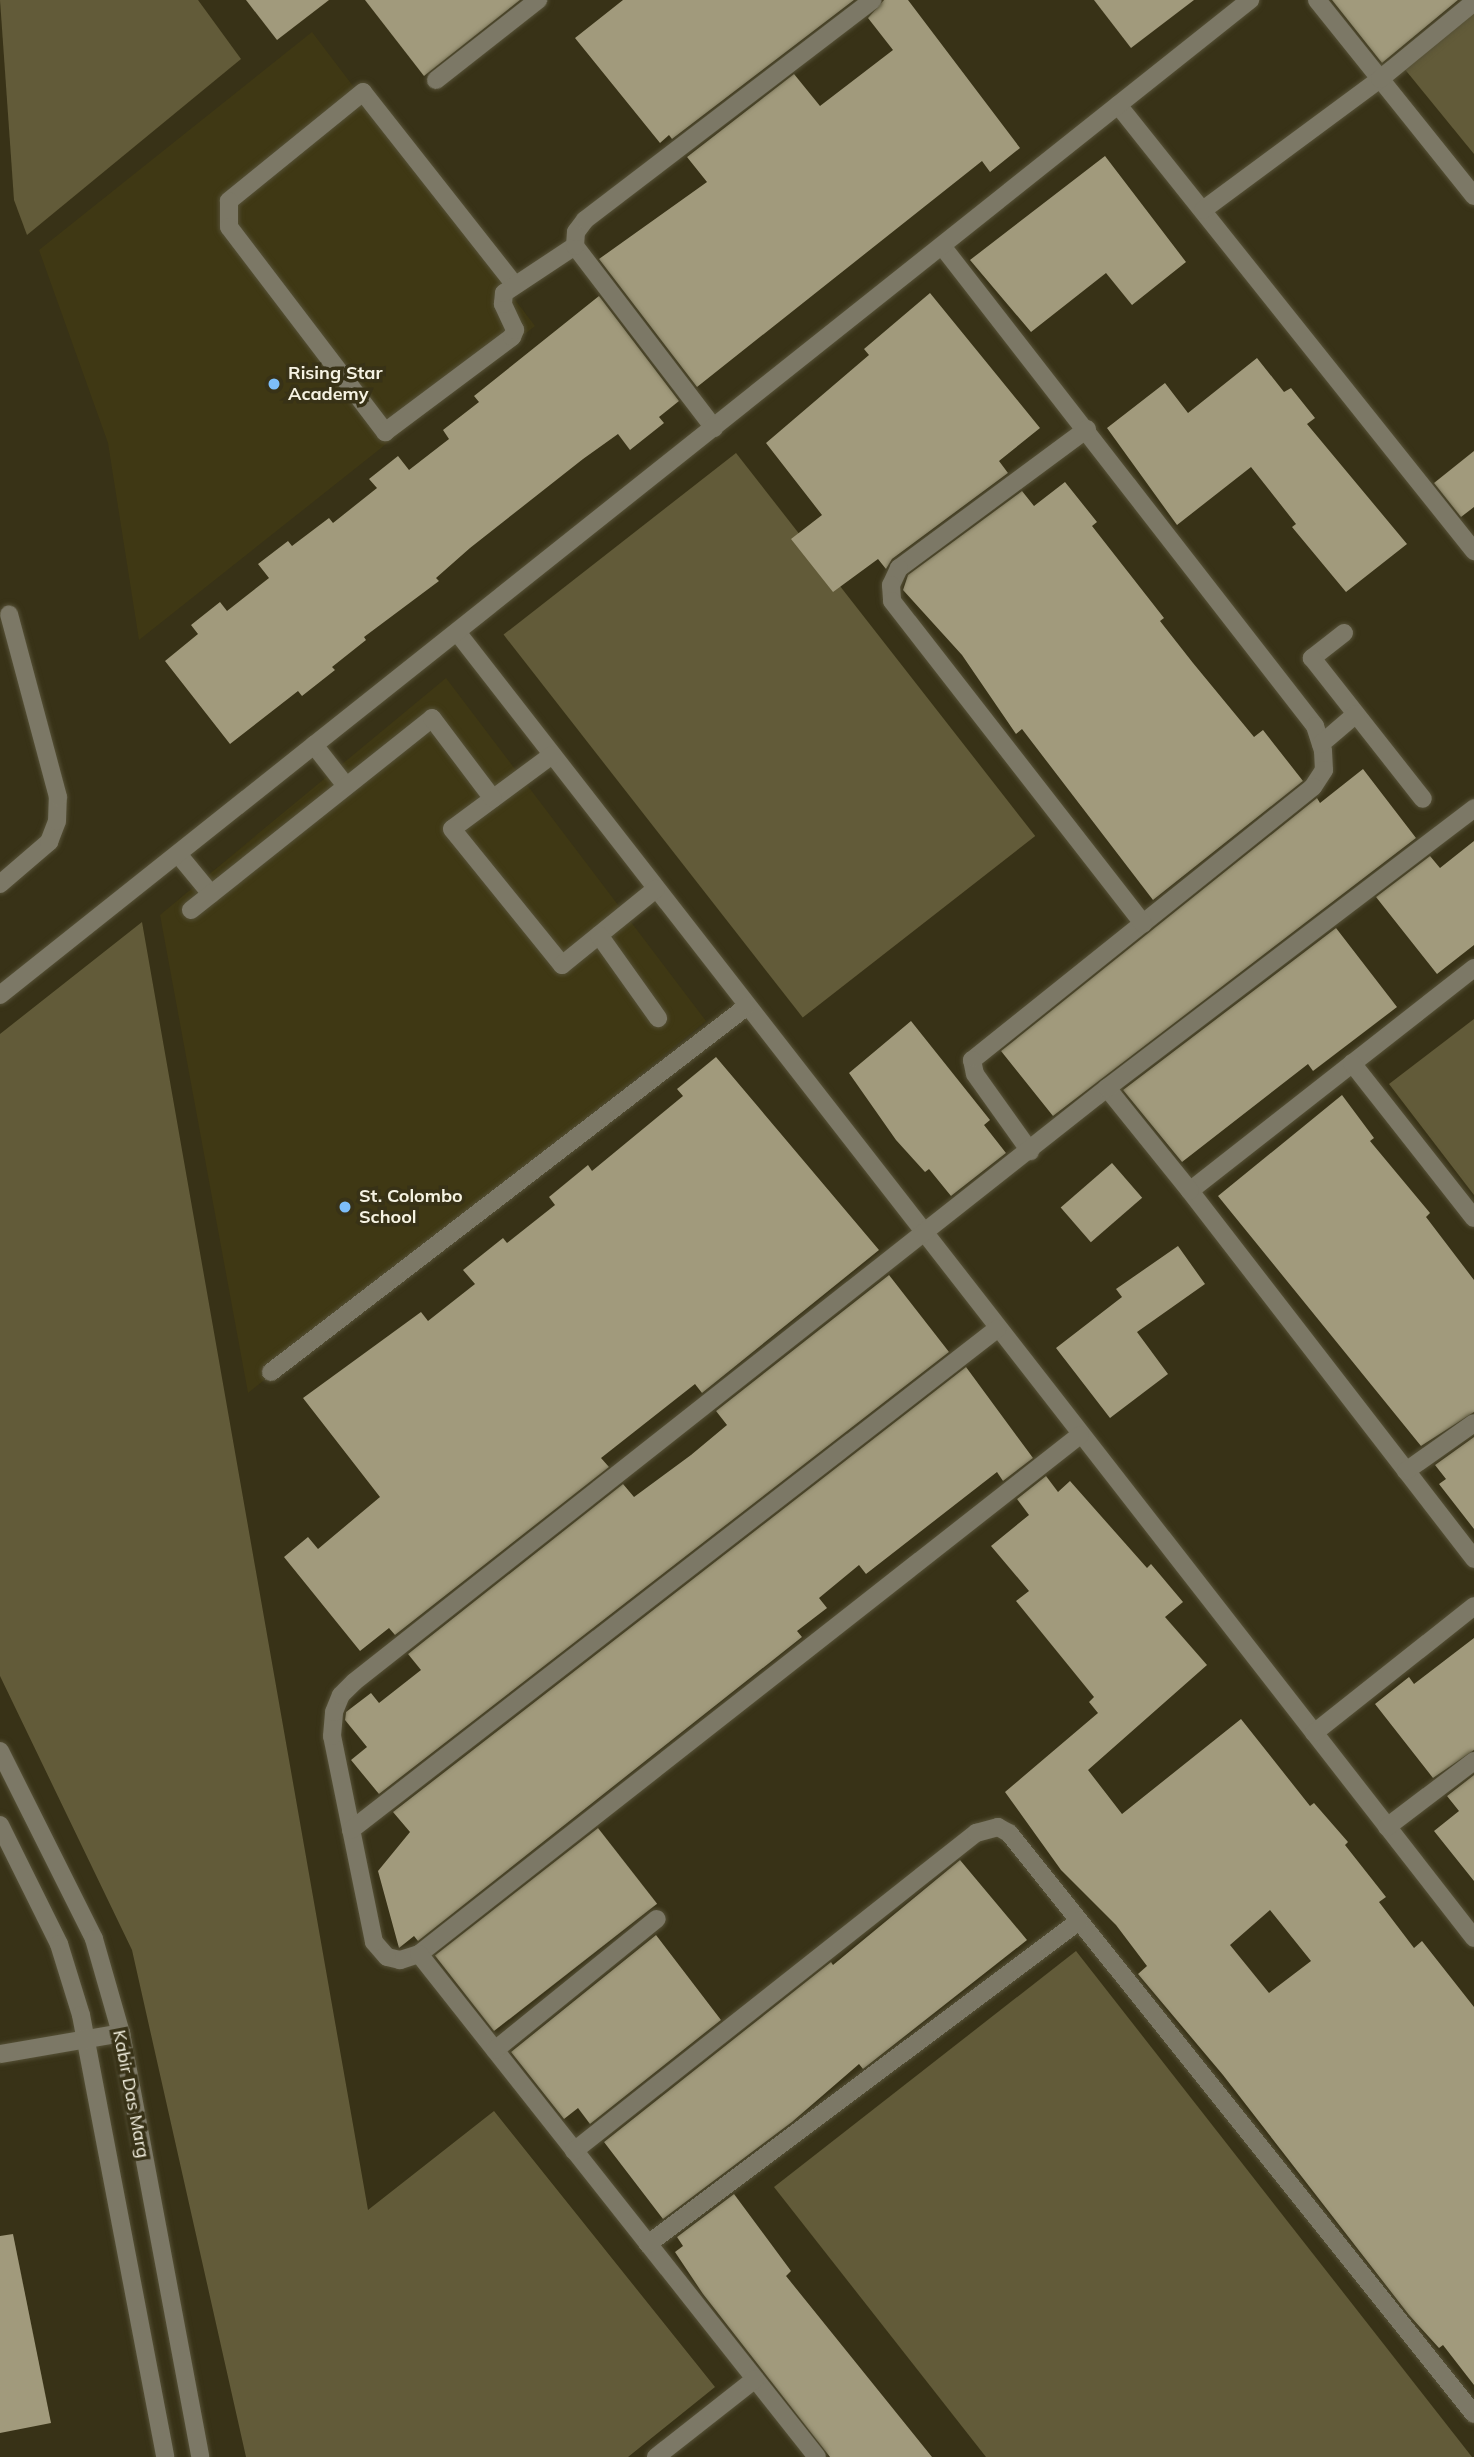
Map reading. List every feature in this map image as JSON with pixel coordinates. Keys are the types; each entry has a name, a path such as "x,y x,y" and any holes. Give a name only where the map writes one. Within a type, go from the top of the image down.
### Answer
{"street":[{"path":"436,80 538,0"},
{"path":"714,428 575,246 576,232 585,220 873,0"},
{"path":"0,995 1250,0"},
{"path":"1317,0 1474,196"},
{"path":"1203,210 1380,79 1474,2"},
{"path":"514,284 363,92 229,201 229,226 385,432 512,337 515,330 503,304 504,293 575,246"},
{"path":"1118,105 1474,551"},
{"path":"942,246 1087,429 1315,726 1321,744 1324,770 1312,787 972,1060 975,1074 1030,1151"},
{"path":"1087,429 899,568 891,585 891,601 1143,924"},
{"path":"0,884 49,842 57,821 58,797 9,614"},
{"path":"457,632 924,1237 1474,1938"},
{"path":"1344,632 1312,658 1423,799"},
{"path":"1321,744 1356,714"},
{"path":"191,911 432,718 493,799"},
{"path":"314,745 346,786"},
{"path":"552,755 452,829 562,965 656,889"},
{"path":"1080,1435 419,1954 400,1960 387,1957 374,1942 332,1736 334,1712 354,1682 924,1237 1107,1088 1474,807"},
{"path":"178,854 211,894"},
{"path":"599,935 658,1018"},
{"path":"1190,1191 1474,968"},
{"path":"271,1372 746,1007"},
{"path":"1352,1063 1474,1218"},
{"path":"1107,1088 1190,1191 1474,1559"},
{"path":"351,1830 998,1329"},
{"path":"1406,1471 1474,1423"},
{"path":"1314,1733 1474,1606"},
{"name":"Kabir Das Marg","path":"0,1751 94,1939 121,2033 200,2457"},
{"path":"1387,1827 1474,1761"},
{"name":"Kabir Das Marg","path":"0,1825 59,1944 86,2040 165,2457"},
{"path":"574,2151 986,1828 1009,1833 1474,2414"},
{"path":"495,2050 657,1919"},
{"path":"648,2244 1079,1921"},
{"path":"419,1954 817,2457"},
{"path":"0,2054 121,2033"},
{"path":"656,2457 755,2379"}],"shaded area":[{"path":"0,0 198,0 241,59 27,235 14,200"},
{"path":"1474,9 1474,154 1403,67"},
{"name":"Rising Star Academy","path":"312,32 535,326 139,640 108,443 39,250"},
{"path":"736,453 1035,836 803,1018 504,635"},
{"name":"St. Colombo School","path":"446,678 706,1021 248,1393 160,915"},
{"path":"142,922 368,2210 494,2111 715,2387 628,2457 246,2457 132,1950 0,1676 0,1034"},
{"path":"1474,1019 1474,1195 1389,1084"},
{"path":"1076,1951 1472,2457 986,2457 774,2187"}],"building":[{"path":"246,0 329,0 277,40"},
{"path":"365,0 520,0 424,76"},
{"path":"623,0 854,0 672,139 669,135 660,143 575,38"},
{"path":"884,0 908,0 1020,148 990,172 982,161 697,387 599,259 707,182 687,157 794,74 820,106 893,50 868,18"},
{"path":"1094,0 1194,0 1131,48"},
{"path":"1332,0 1458,0 1382,63"},
{"path":"1105,156 1186,262 1132,305 1106,273 1031,332 970,260"},
{"path":"930,293 1040,428 999,461 1008,473 892,559 886,569 878,559 833,592 791,539 822,515 766,443 869,355 864,349"},
{"path":"599,296 679,401 659,417 664,423 630,450 618,434 583,459 470,548 436,578 439,581 364,637 366,640 332,667 335,670 302,696 298,691 230,744 165,661 198,634 191,625 220,602 227,611 269,578 258,564 288,541 292,546 329,518 333,523 377,488 369,479 398,456 409,470 449,439 443,430 479,402 474,396"},
{"path":"1257,358 1284,392 1291,388 1315,418 1307,424 1407,544 1346,592 1292,527 1296,524 1251,467 1177,525 1107,428 1165,383 1188,413"},
{"path":"1474,451 1474,507 1461,517 1434,483"},
{"path":"1065,482 1097,522 1092,526 1164,618 1160,621 1193,663 1254,737 1263,730 1303,781 1153,900 1022,729 1016,734 962,655 903,590 908,575 1022,491 1034,506"},
{"path":"1363,769 1416,838 1053,1116 1001,1051 1317,798 1320,803"},
{"path":"1474,841 1474,945 1437,974 1376,897 1430,856 1440,868"},
{"path":"1336,928 1397,1007 1313,1071 1308,1064 1182,1162 1123,1090"},
{"path":"911,1021 990,1120 984,1125 1006,1153 951,1196 929,1169 925,1172 896,1140 849,1073"},
{"path":"716,1057 879,1250 702,1393 695,1384 601,1458 609,1467 395,1635 389,1628 360,1651 284,1557 308,1537 318,1549 380,1497 303,1398 421,1312 428,1321 475,1284 463,1270 503,1238 507,1243 555,1205 549,1197 588,1165 592,1171 683,1096 677,1089"},
{"path":"1342,1095 1374,1138 1370,1141 1430,1213 1426,1217 1474,1280 1474,1412 1421,1446 1218,1196"},
{"path":"1112,1163 1142,1198 1091,1242 1061,1208"},
{"path":"1178,1246 1205,1284 1137,1332 1168,1374 1110,1418 1056,1348 1122,1297 1116,1289"},
{"path":"889,1275 949,1352 379,1794 351,1760 367,1747 345,1720 346,1712 371,1693 379,1703 421,1670 408,1654 623,1484 634,1497 691,1455 727,1425 716,1411"},
{"path":"966,1367 1033,1458 1003,1481 997,1472 866,1574 859,1565 819,1598 827,1608 797,1631 802,1637 418,1941 414,1936 399,1948 378,1871 410,1832 393,1812"},
{"path":"1474,1437 1474,1529 1439,1484 1446,1479 1435,1465"},
{"path":"1046,1476 1058,1492 1070,1481 1147,1568 1151,1564 1183,1602 1165,1617 1207,1665 1088,1770 1122,1814 1241,1719 1310,1806 1314,1803 1348,1842 1345,1845 1386,1897 1379,1902 1414,1948 1422,1941 1474,2007 1474,2385 1443,2345 1439,2348 1409,2315 1223,2075 1138,1974 1147,1966 1116,1925 1061,1870 1005,1792 1098,1713 1089,1702 1094,1697 1016,1601 1029,1591 991,1546 1029,1515 1017,1499","holes":["1270,1910 1311,1961 1269,1993 1230,1945"]},
{"path":"1474,1638 1474,1750 1433,1778 1375,1704 1409,1677 1414,1684"},
{"path":"1474,1775 1474,1881 1434,1831 1459,1811 1447,1796"},
{"path":"598,1828 657,1904 494,2031 435,1955"},
{"path":"960,1860 1027,1940 863,2069 859,2064 792,2122 663,2219 604,2142 831,1962 833,1965"},
{"path":"656,1935 721,2020 590,2124 578,2108 564,2119 511,2052"},
{"path":"734,2194 791,2271 786,2276 932,2457 830,2457 703,2294 675,2252 683,2246 677,2237"},
{"path":"13,2234 51,2423 0,2433 0,2236"}],"place":[{"name":"Rising Star Academy","path":"274,384"},
{"name":"St. Colombo School","path":"345,1207"}]}
